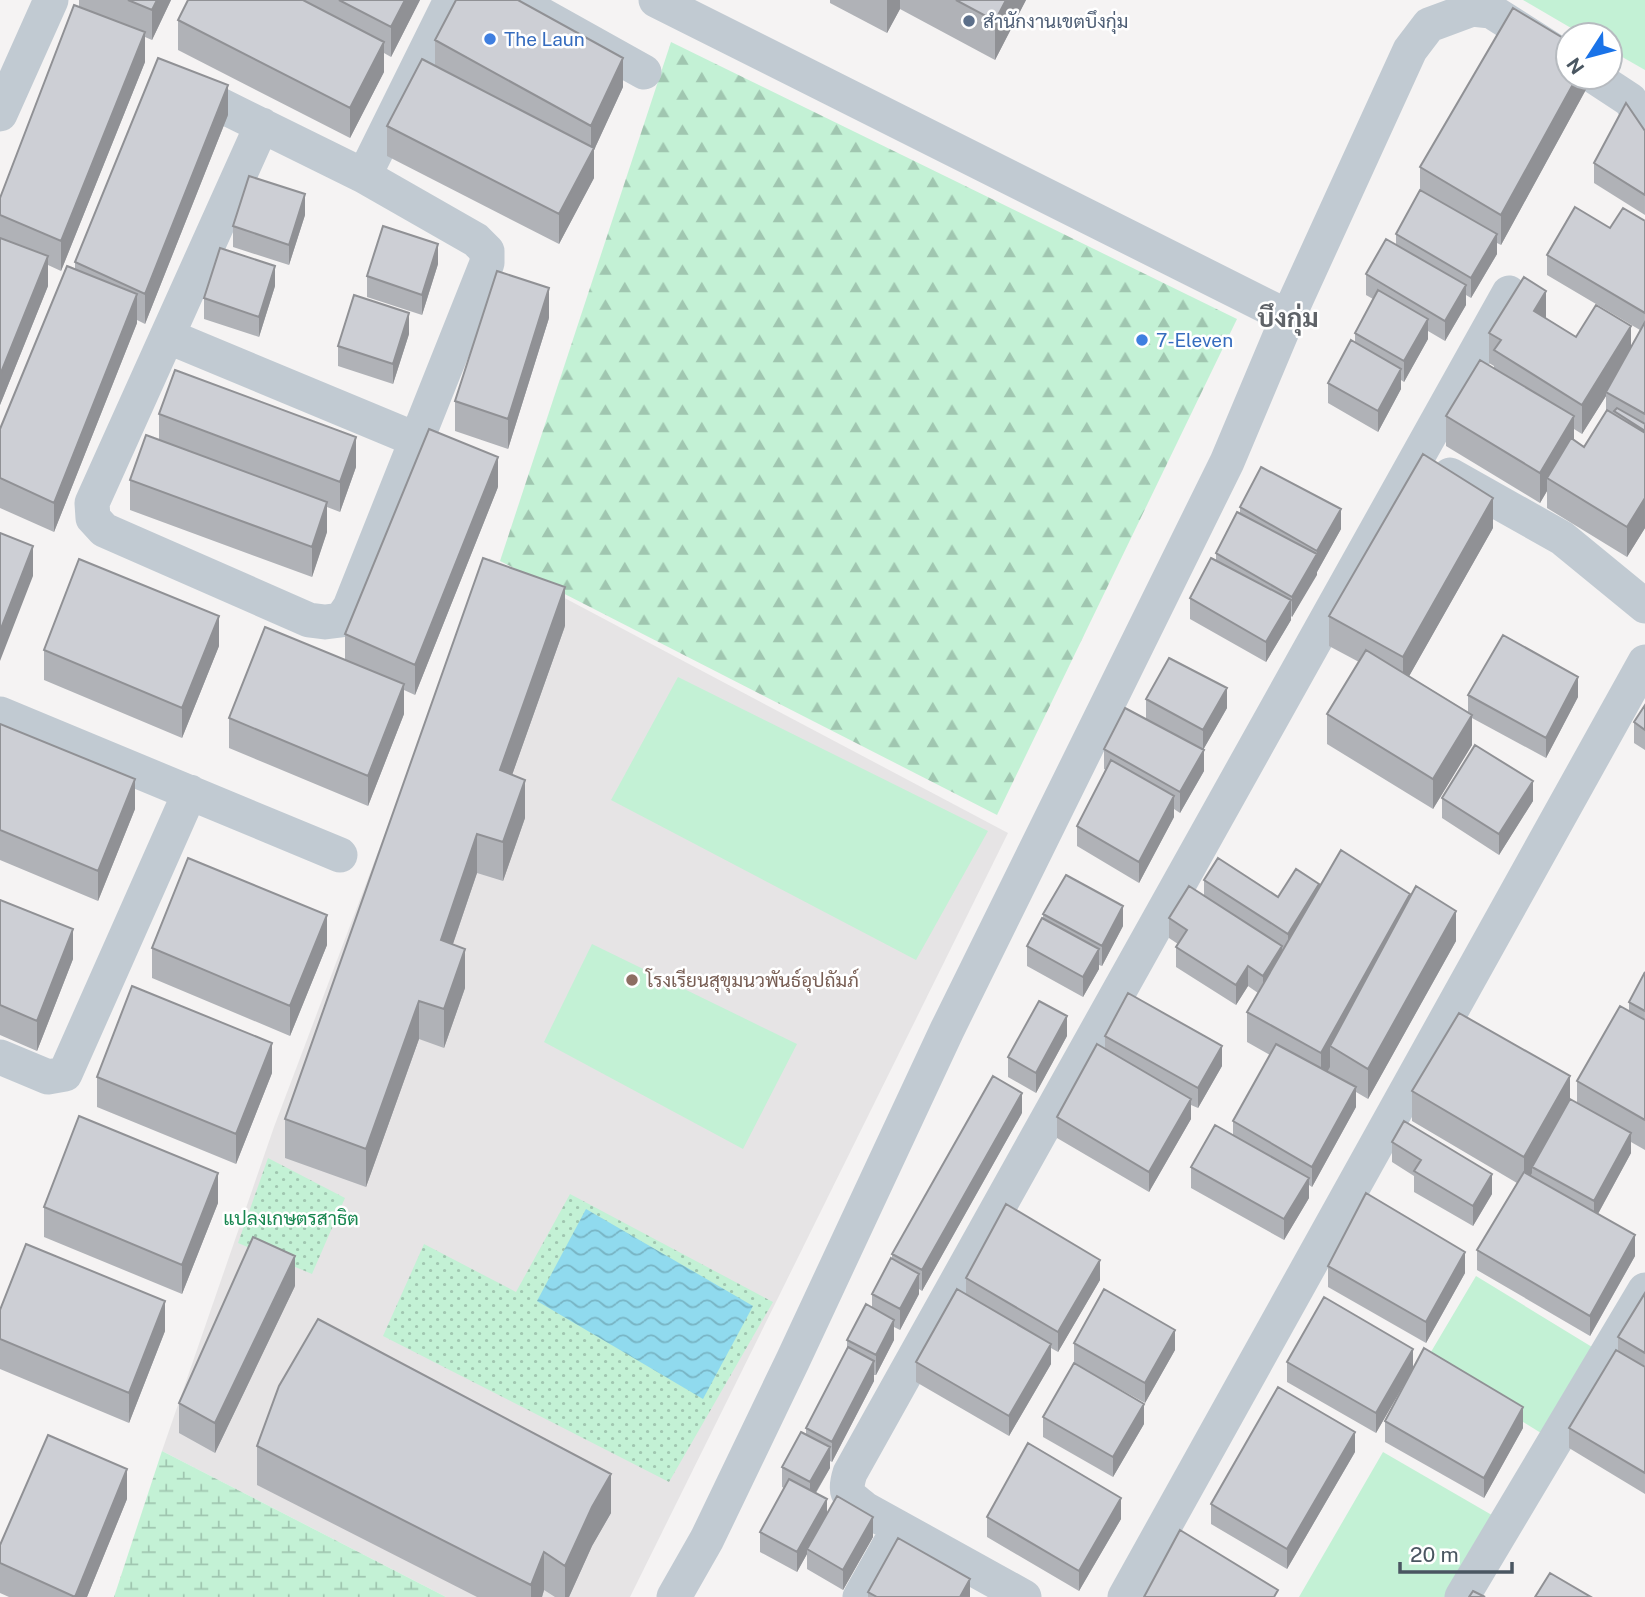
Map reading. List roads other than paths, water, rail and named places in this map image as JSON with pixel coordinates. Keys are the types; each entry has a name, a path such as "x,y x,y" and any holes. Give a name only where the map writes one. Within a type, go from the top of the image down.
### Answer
{"street":[{"path":"0,114 51,0"},
{"path":"363,176 452,0"},
{"path":"515,0 645,72"},
{"path":"656,0 1288,317"},
{"path":"674,1597 707,1539 947,1030 1227,462 1288,317 1410,50 1429,24 1472,9 1491,10 1554,51"},
{"path":"1616,91 1630,100 1645,122"},
{"path":"205,97 262,125 363,176 476,240 487,251 487,263 417,440 350,607 341,620 309,620 104,530 93,518 92,503 262,125"},
{"path":"1024,1597 865,1509 848,1495 846,1486 850,1473 1509,293"},
{"path":"167,336 417,440"},
{"path":"1417,456 1562,538 1645,606"},
{"path":"1125,1597 1645,662"},
{"path":"0,714 340,855"},
{"path":"0,1057 48,1077 65,1074 119,986 190,792"},
{"path":"1462,1597 1645,1290"},
{"path":"860,1597 899,1528"}],"water":[{"path":"586,1209 753,1306 703,1399 537,1301"}],"place":[{"name":"สำนักงานเขตบึงกุ่ม","path":"969,21"},
{"name":"The Laun","path":"490,39"},
{"name":"7-Eleven","path":"1142,340"},
{"name":"โรงเรียนสุขุมนวพันธ์อุปถัมภ์","path":"632,980"}],"district":[{"name":"บึงกุ่ม","path":"1288,318"}],"park label":[{"name":"แปลงเกษตรสาธิต","path":"291,1218"}]}
